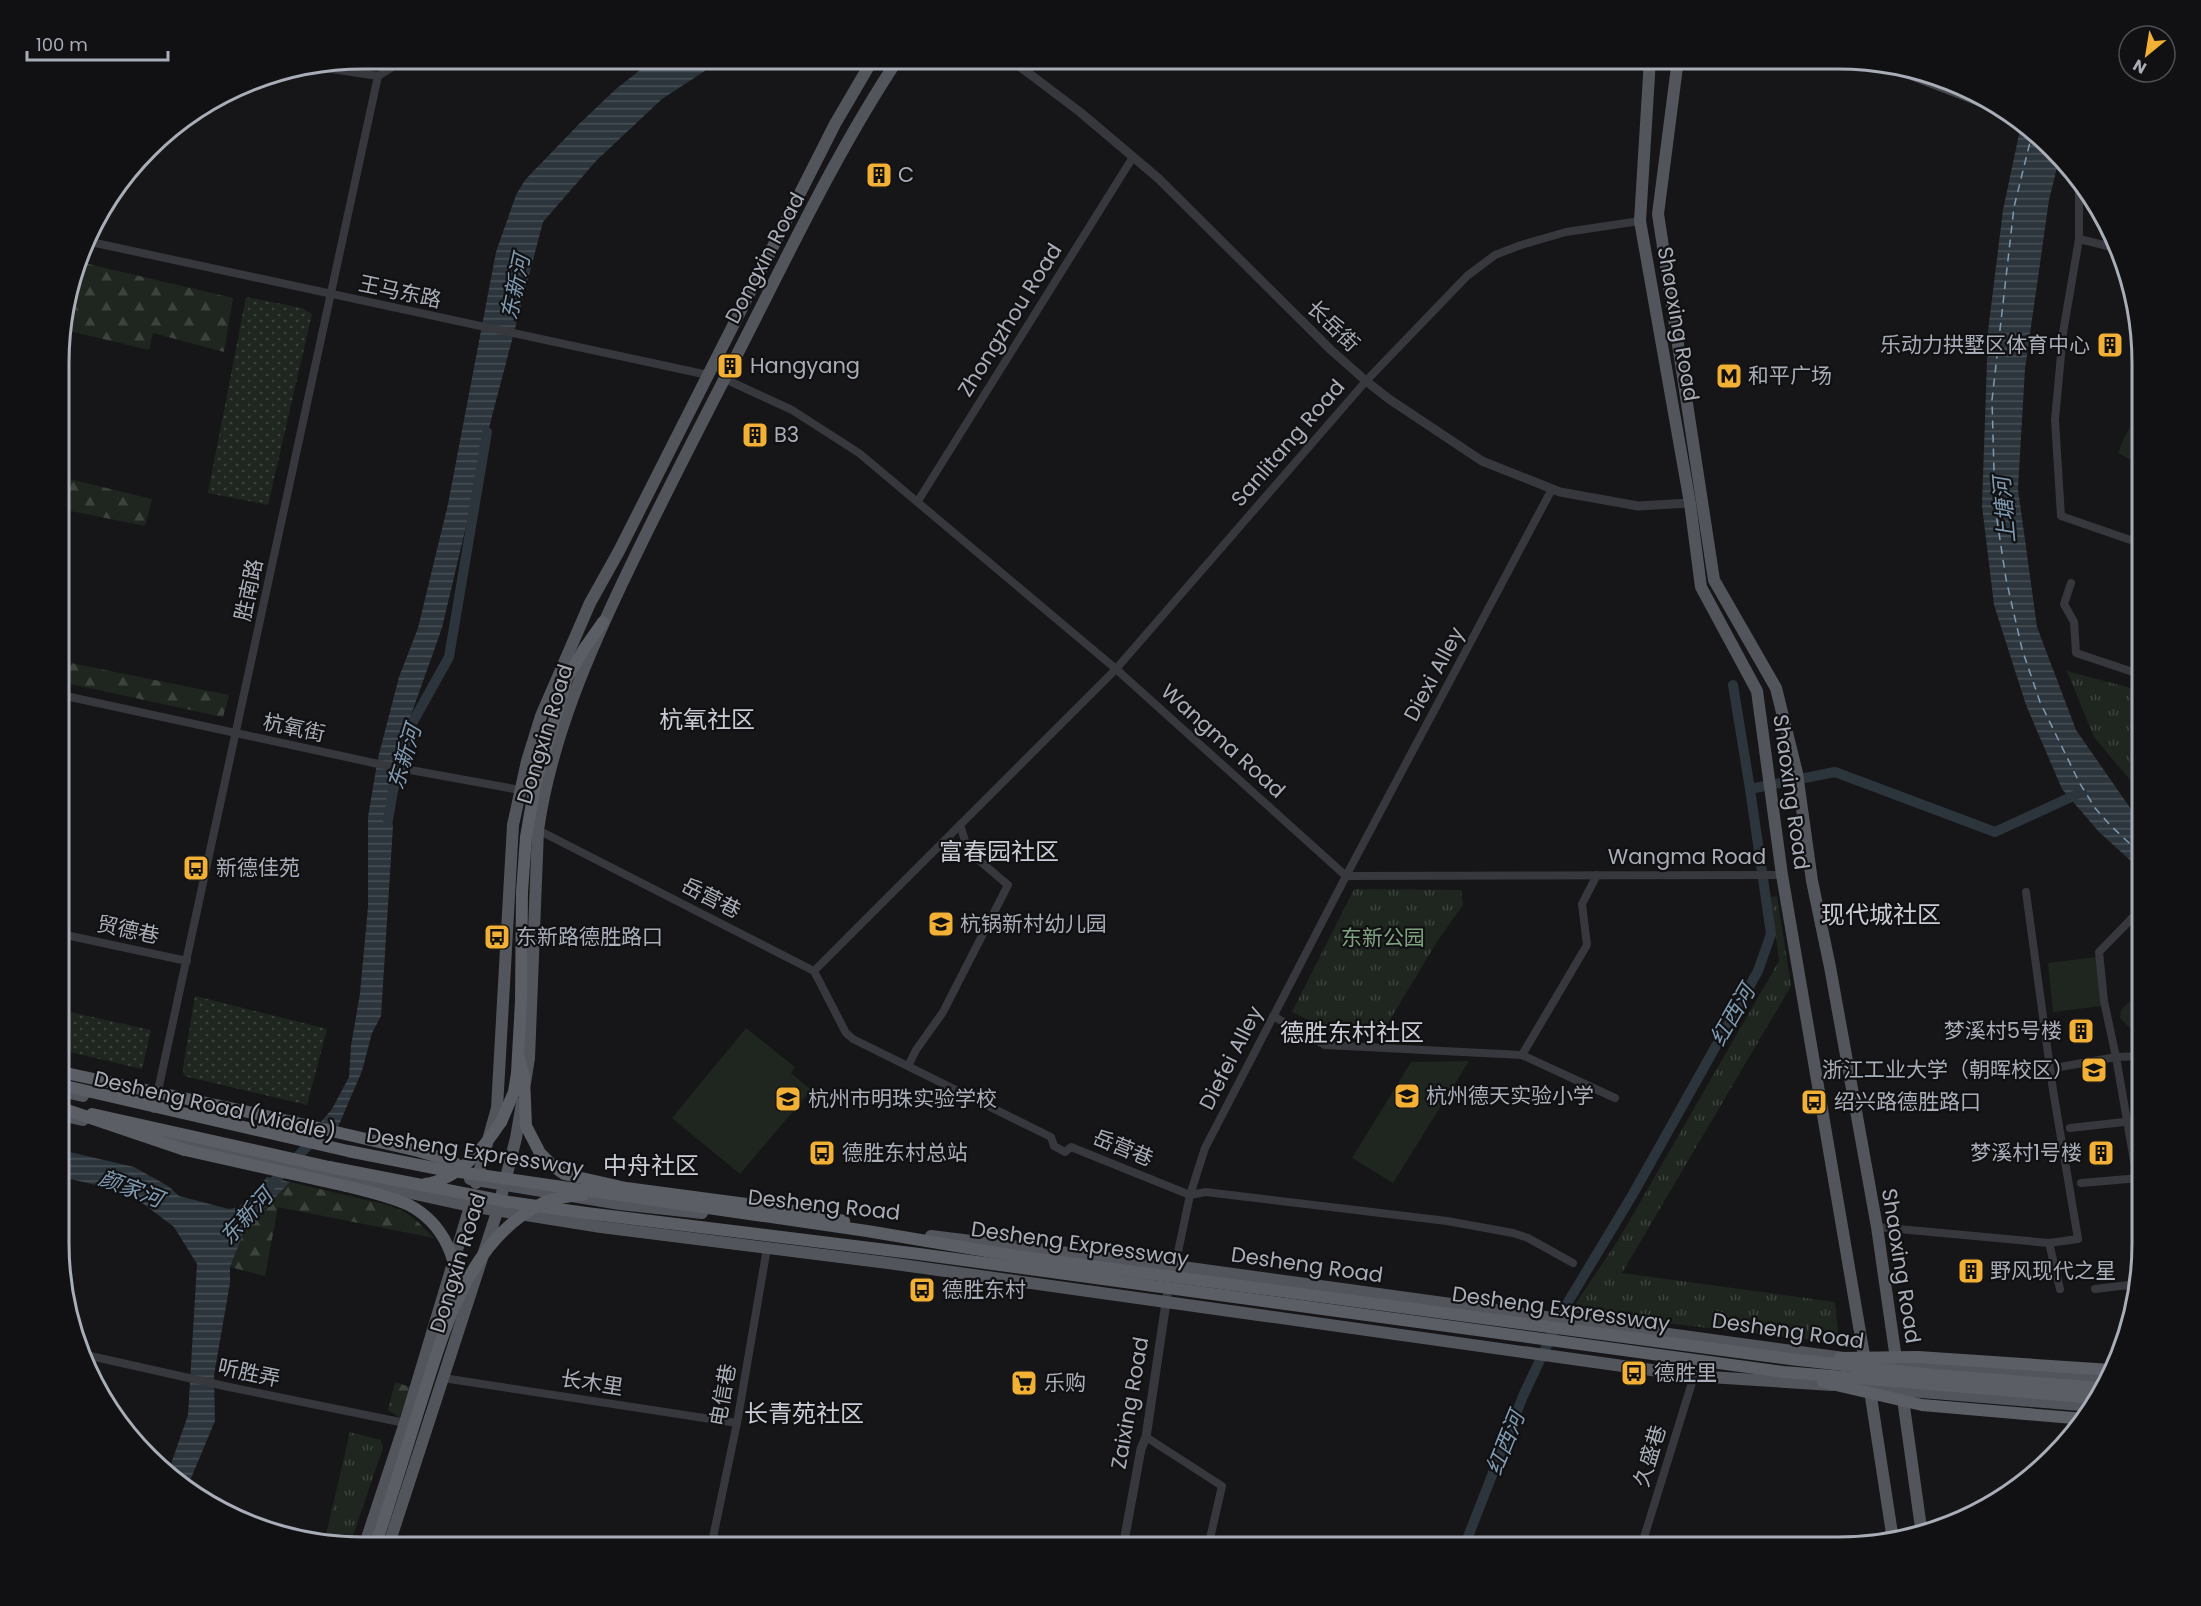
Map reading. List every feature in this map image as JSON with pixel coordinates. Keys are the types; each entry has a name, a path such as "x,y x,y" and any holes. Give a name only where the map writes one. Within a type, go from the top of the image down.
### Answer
{"highway":[{"path":"346,1186 403,1186 432,1183 451,1175 491,1137 510,1105 514,1092 521,1001 522,892 535,785 567,678 603,622"},
{"path":"518,1054 524,1077 526,1126 540,1153 564,1174 626,1188 817,1214 837,1218 867,1231"},
{"path":"69,1074 418,1151 452,1161 477,1180"},
{"name":"Desheng Expressway","path":"69,1087 348,1151 439,1169 867,1231 1028,1258 1790,1359 1933,1375 2094,1387"},
{"name":"Desheng Expressway","path":"69,1109 329,1167 531,1205 919,1254 1784,1372 2089,1397"},
{"path":"69,1110 185,1150 346,1186 408,1205 432,1223 444,1238 455,1269 455,1293 450,1318 378,1537"},
{"path":"450,1318 472,1271 492,1243 539,1204 562,1197 626,1188"},
{"path":"1790,1359 1918,1357 2104,1370"},
{"path":"1784,1372 1922,1405 2074,1418"}],"main road":[{"name":"Dongxin Road","path":"366,1537 405,1423 497,1108 513,825 527,761 541,716 590,603 835,124 867,69"},
{"name":"Dongxin Road","path":"391,1537 498,1209 516,1138 529,1058 538,830 542,803 567,716 603,622 662,500 854,130 892,69"},
{"name":"Shaoxing Road","path":"1649,69 1640,221 1690,503 1701,587 1757,691 1782,875 1870,1388 1892,1532"},
{"name":"Shaoxing Road","path":"1677,69 1658,214 1714,580 1776,688 1798,779 1812,881 1830,967 1877,1227 1921,1525"},
{"name":"Desheng Road (Middle)","path":"69,1093 416,1170 503,1185"},
{"name":"Desheng Road (Middle)","path":"69,1117 470,1206 498,1209"},
{"name":"Desheng Road","path":"503,1185 620,1204 889,1231 1175,1266 1897,1365 2098,1380"},
{"path":"498,1209 601,1227 1166,1301 1694,1376 2084,1405"},
{"path":"1980,1371 1972,1375 1970,1383 1972,1392 1981,1397"}],"street":[{"path":"340,70 378,76 388,69"},
{"name":"长岳街","path":"1023,69 1080,112 1158,178 1331,350 1366,381 1482,461 1552,489 1638,506 1690,503"},
{"name":"胜南路","path":"154,1112 378,76"},
{"name":"Zhongzhou Road","path":"918,501 1133,157"},
{"path":"2079,194 2079,239 2063,333 2055,420 2061,516 2132,541"},
{"name":"Sanlitang Road","path":"814,971 1116,669 1366,381 1467,276 1496,255 1521,245 1566,232 1640,221"},
{"path":"2079,239 2108,246"},
{"name":"王马东路","path":"94,243 331,296 708,375"},
{"name":"Wangma Road","path":"724,379 792,410 842,440 918,501 1116,669 1346,876 1782,875"},
{"name":"Diexi Alley","path":"1346,876 1552,489"},
{"path":"2072,583 2064,604 2074,622 2076,653 2132,672"},
{"name":"杭氧街","path":"69,697 383,765 520,790"},
{"path":"908,1066 916,1050 943,1012 1008,885 974,856 965,841 960,825"},
{"name":"岳营巷","path":"538,830 814,971 846,1033 1051,1137 1054,1146 1065,1152 1071,1146 1190,1195 1206,1192 1447,1221 1528,1238 1573,1263"},
{"path":"1522,1055 1587,945 1582,903 1597,875"},
{"name":"Diefei Alley","path":"1175,1266 1190,1195 1205,1148 1346,876"},
{"path":"1877,1227 2049,1243 2078,1239 2053,1090 2025,892"},
{"path":"2132,919 2098,952 2104,1001 2132,1140"},
{"name":"贸德巷","path":"69,936 187,961"},
{"path":"1273,1016 1325,1045 1522,1055 1615,1098"},
{"path":"2060,1067 2132,1056"},
{"path":"2070,1128 2132,1121"},
{"path":"2080,1182 2132,1179"},
{"path":"2049,1243 2060,1289"},
{"name":"电信巷","path":"713,1537 737,1423 767,1248"},
{"name":"Zaixing Road","path":"1125,1537 1141,1449 1146,1437 1166,1301 1175,1266"},
{"path":"2095,1289 2129,1285"},
{"name":"听胜弄","path":"91,1356 405,1423"},
{"name":"久盛巷","path":"1644,1537 1694,1376"},
{"name":"长木里","path":"443,1378 737,1423"},
{"path":"1146,1437 1222,1486 1210,1537"}],"green space":[{"path":"86,264 233,298 224,352 153,333 149,350 71,331 79,287"},
{"path":"246,297 302,308 312,314 268,505 208,493"},
{"path":"2132,424 2132,461 2118,453"},
{"path":"69,479 152,499 145,526 69,511"},
{"path":"69,663 229,695 223,717 69,684"},
{"path":"2067,671 2132,688 2131,781 2094,737"},
{"name":"东新公园","path":"1354,889 1461,890 1463,905 1438,940 1385,1028 1330,1030 1292,1012"},
{"path":"1777,896 1791,986 1622,1273 1835,1302 1839,1343 1570,1312 1620,1237 1779,961 1771,897"},
{"path":"2096,957 2102,1006 2053,1012 2048,963"},
{"path":"195,996 327,1029 307,1105 184,1076 183,1068"},
{"path":"2132,1002 2132,1030 2120,1018 2121,1010"},
{"path":"69,1012 151,1030 142,1069 69,1052"},
{"path":"746,1028 795,1067 791,1073 811,1090 740,1174 672,1118"},
{"path":"1469,1061 1393,1183 1352,1158 1411,1062"},
{"path":"290,1182 388,1205 405,1212 434,1238 278,1207 265,1276 230,1267 243,1234 251,1222"},
{"path":"395,1382 410,1387 400,1418 388,1410"},
{"path":"350,1432 381,1440 383,1448 353,1536 326,1534"}],"water":[{"path":"641,69 708,69 662,99 596,161 543,222 492,416 442,628 396,757 387,799 393,826 381,1016 372,1033 362,1071 338,1127 321,1122 332,1109 349,1077 368,907 368,817 378,758 399,677 418,628 448,504 496,252 516,195 525,180 616,89"},
{"name":"上塘河","path":"2019,132 2057,167 2049,200 2025,369 2018,489 2037,627 2076,730 2132,811 2132,862 2099,832 2062,789 2026,705 1994,605 1982,506 1988,331 2003,210"},
{"name":"颜家河","path":"69,1152 134,1167 168,1186 179,1196 229,1209 239,1207 267,1177 290,1182 251,1222 243,1234 230,1267 230,1283 214,1375 215,1421 190,1481 171,1466 188,1415 197,1264 174,1227 123,1191 69,1179"}],"waterway":[{"name":"东新河","path":"388,820 393,791 410,727 449,657 487,432"},
{"path":"1733,685 1750,789"},
{"name":"红西河","path":"1468,1537 1523,1396 1565,1307 1633,1194 1758,971 1771,934 1750,789 1835,772 1995,832 2082,792"},
{"name":"东新河","path":"268,1188 327,1125"}],"ferry route":[{"path":"2030,141 2014,207 1992,400 1995,507 2006,579 2022,649 2040,702 2079,782 2095,808 2132,846"}],"place":[{"name":"C","path":"879,175"},
{"name":"乐动力拱墅区体育中心","path":"2110,345"},
{"name":"Hangyang","path":"730,366"},
{"name":"和平广场","path":"1729,376"},
{"name":"B3","path":"755,435"},
{"name":"新德佳苑","path":"196,868"},
{"name":"杭锅新村幼儿园","path":"941,924"},
{"name":"东新路德胜路口","path":"497,937"},
{"name":"梦溪村5号楼","path":"2081,1031"},
{"name":"浙江工业大学（朝晖校区）","path":"2094,1070"},
{"name":"杭州德天实验小学","path":"1407,1096"},
{"name":"杭州市明珠实验学校","path":"788,1099"},
{"name":"绍兴路德胜路口","path":"1814,1102"},
{"name":"德胜东村总站","path":"822,1153"},
{"name":"梦溪村1号楼","path":"2101,1153"},
{"name":"野风现代之星","path":"1971,1271"},
{"name":"德胜东村","path":"922,1290"},
{"name":"德胜里","path":"1634,1373"},
{"name":"乐购","path":"1024,1383"}],"district":[{"name":"杭氧社区","path":"707,720"},
{"name":"富春园社区","path":"999,852"},
{"name":"现代城社区","path":"1881,915"},
{"name":"德胜东村社区","path":"1352,1033"},
{"name":"中舟社区","path":"651,1166"},
{"name":"长青苑社区","path":"804,1414"}]}
